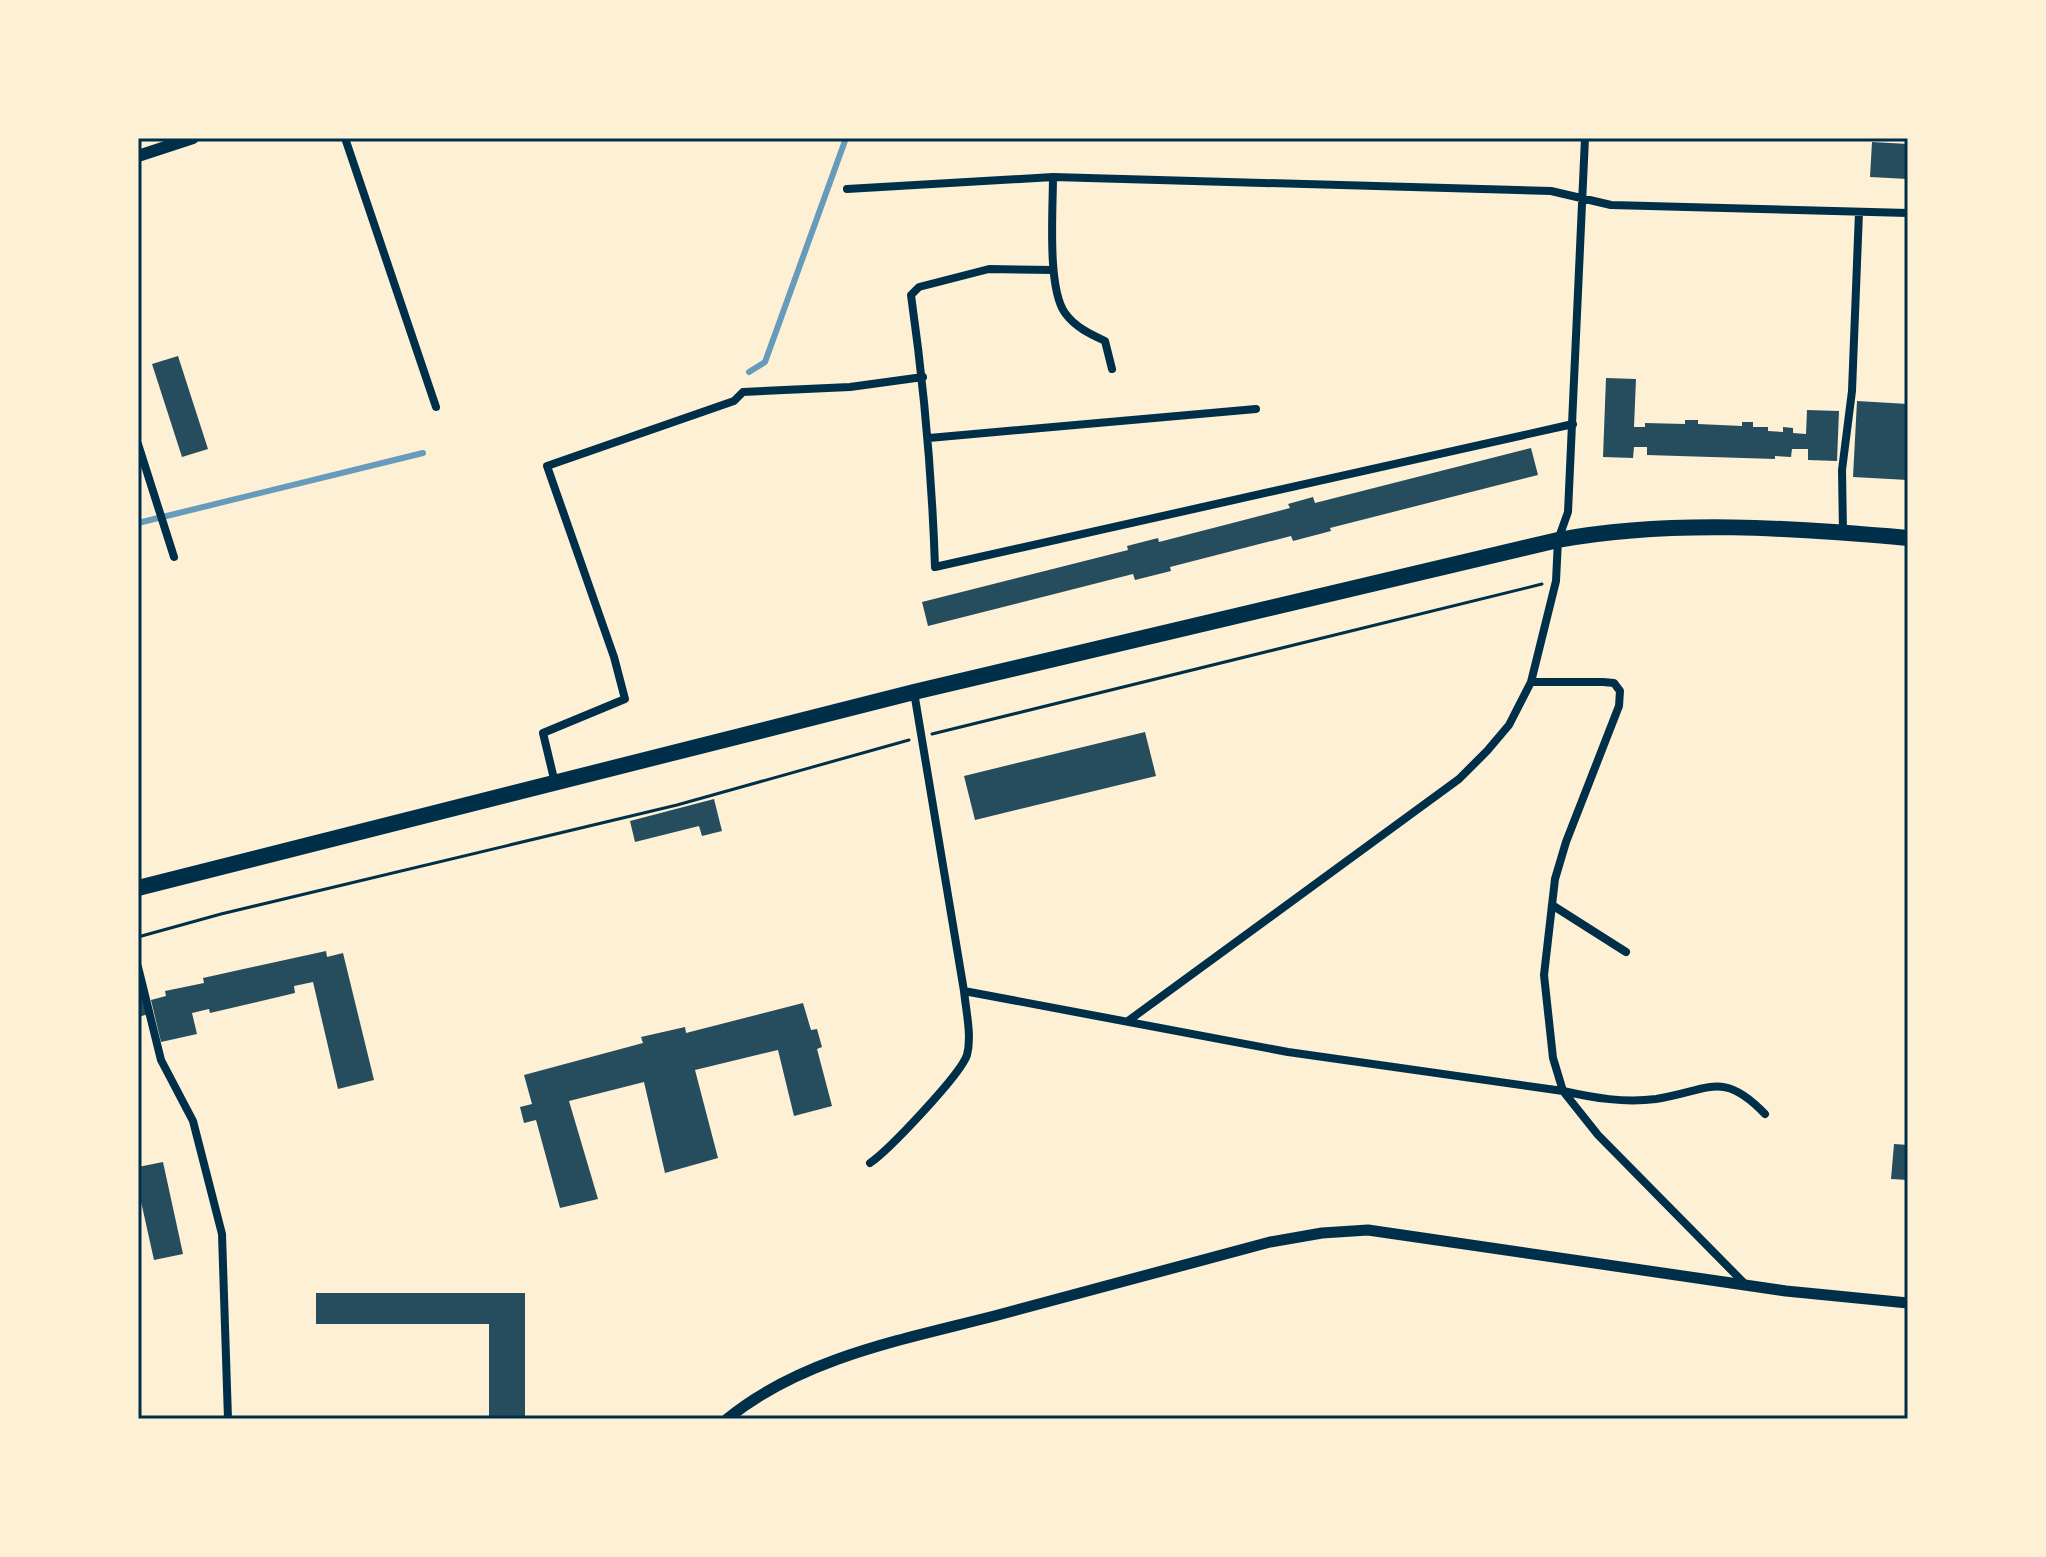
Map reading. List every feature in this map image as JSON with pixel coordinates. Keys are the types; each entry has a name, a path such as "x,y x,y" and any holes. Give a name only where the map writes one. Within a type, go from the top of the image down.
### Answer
{"highway":[{"path":"138,888 914,692 1558,540 1638,529 1843,532 1908,538"}],"main road":[{"path":"138,156 193,138"}],"street":[{"path":"345,138 436,407"},
{"path":"1128,1021 1459,779 1509,725 1531,682 1556,581 1558,540 1568,512 1585,138"},
{"path":"1053,177 1053,270 1063,311 1079,328 1105,341 1112,369"},
{"path":"847,189 1053,177 1551,191 1611,205 1908,213"},
{"path":"1843,532 1842,470 1852,391 1859,212"},
{"path":"1053,270 989,269 919,287 911,295 929,438 935,567 1573,424"},
{"path":"555,783 543,733 625,699 614,657 547,466 734,401 743,392 850,387 923,377"},
{"path":"929,438 1256,409"},
{"path":"138,444 174,557"},
{"path":"1531,682 1614,683 1620,691 1619,706 1566,842 1555,879 1544,975 1553,1058 1563,1091 1598,1135 1747,1285"},
{"path":"870,1163 884,1153 916,1118 967,1055 964,991 914,692"},
{"path":"1552,905 1626,952"},
{"path":"138,967 161,1060 193,1121 222,1234 228,1419"},
{"path":"964,991 1288,1052 1563,1091 1603,1100 1655,1099 1711,1087 1728,1087 1747,1095 1765,1114"},
{"path":"727,1419 751,1400 787,1379 862,1351 1270,1242 1322,1233 1368,1230 1747,1285 1908,1303"}],"path":[{"path":"138,937 221,914 677,805 1011,713 1556,581"}],"building":[{"path":"1872,142 1908,144 1908,179 1870,177"},
{"path":"178,356 208,449 182,457 152,364"},
{"path":"1606,378 1636,379 1634,427 1645,427 1645,423 1685,424 1685,420 1698,420 1698,424 1742,426 1742,422 1753,422 1753,427 1768,427 1768,431 1783,432 1783,427 1793,428 1793,433 1806,434 1807,410 1839,411 1837,461 1808,460 1808,449 1792,449 1791,457 1775,456 1775,459 1647,455 1647,447 1634,447 1633,458 1603,457"},
{"path":"1857,401 1908,404 1908,480 1853,477"},
{"path":"1531,448 1538,475 1330,528 1331,531 1293,541 1291,536 1170,567 1171,571 1135,580 1133,574 928,626 922,602 1128,550 1127,546 1158,538 1159,542 1290,508 1288,504 1313,497 1315,503"},
{"path":"1145,732 1156,776 975,820 964,776"},
{"path":"714,799 722,831 702,836 699,826 635,842 630,821"},
{"path":"326,951 327,957 343,953 374,1080 338,1089 313,982 294,986 295,993 210,1013 209,1009 192,1013 197,1034 161,1042 151,1000 166,996 165,991 204,983 203,978"},
{"path":"138,982 149,1014 138,1017"},
{"path":"803,1003 811,1030 817,1029 822,1047 817,1049 832,1106 794,1116 778,1050 695,1070 718,1158 665,1173 644,1082 569,1101 598,1199 560,1208 536,1120 524,1123 520,1107 532,1104 524,1075 643,1043 641,1037 685,1027 686,1033"},
{"path":"1894,1144 1908,1145 1908,1180 1891,1179"},
{"path":"163,1162 183,1254 154,1260 138,1188 138,1167"},
{"path":"316,1293 525,1293 525,1419 489,1419 489,1324 316,1324"}],"waterway":[{"path":"749,372 765,362 846,138"},
{"path":"138,523 423,453"}]}
